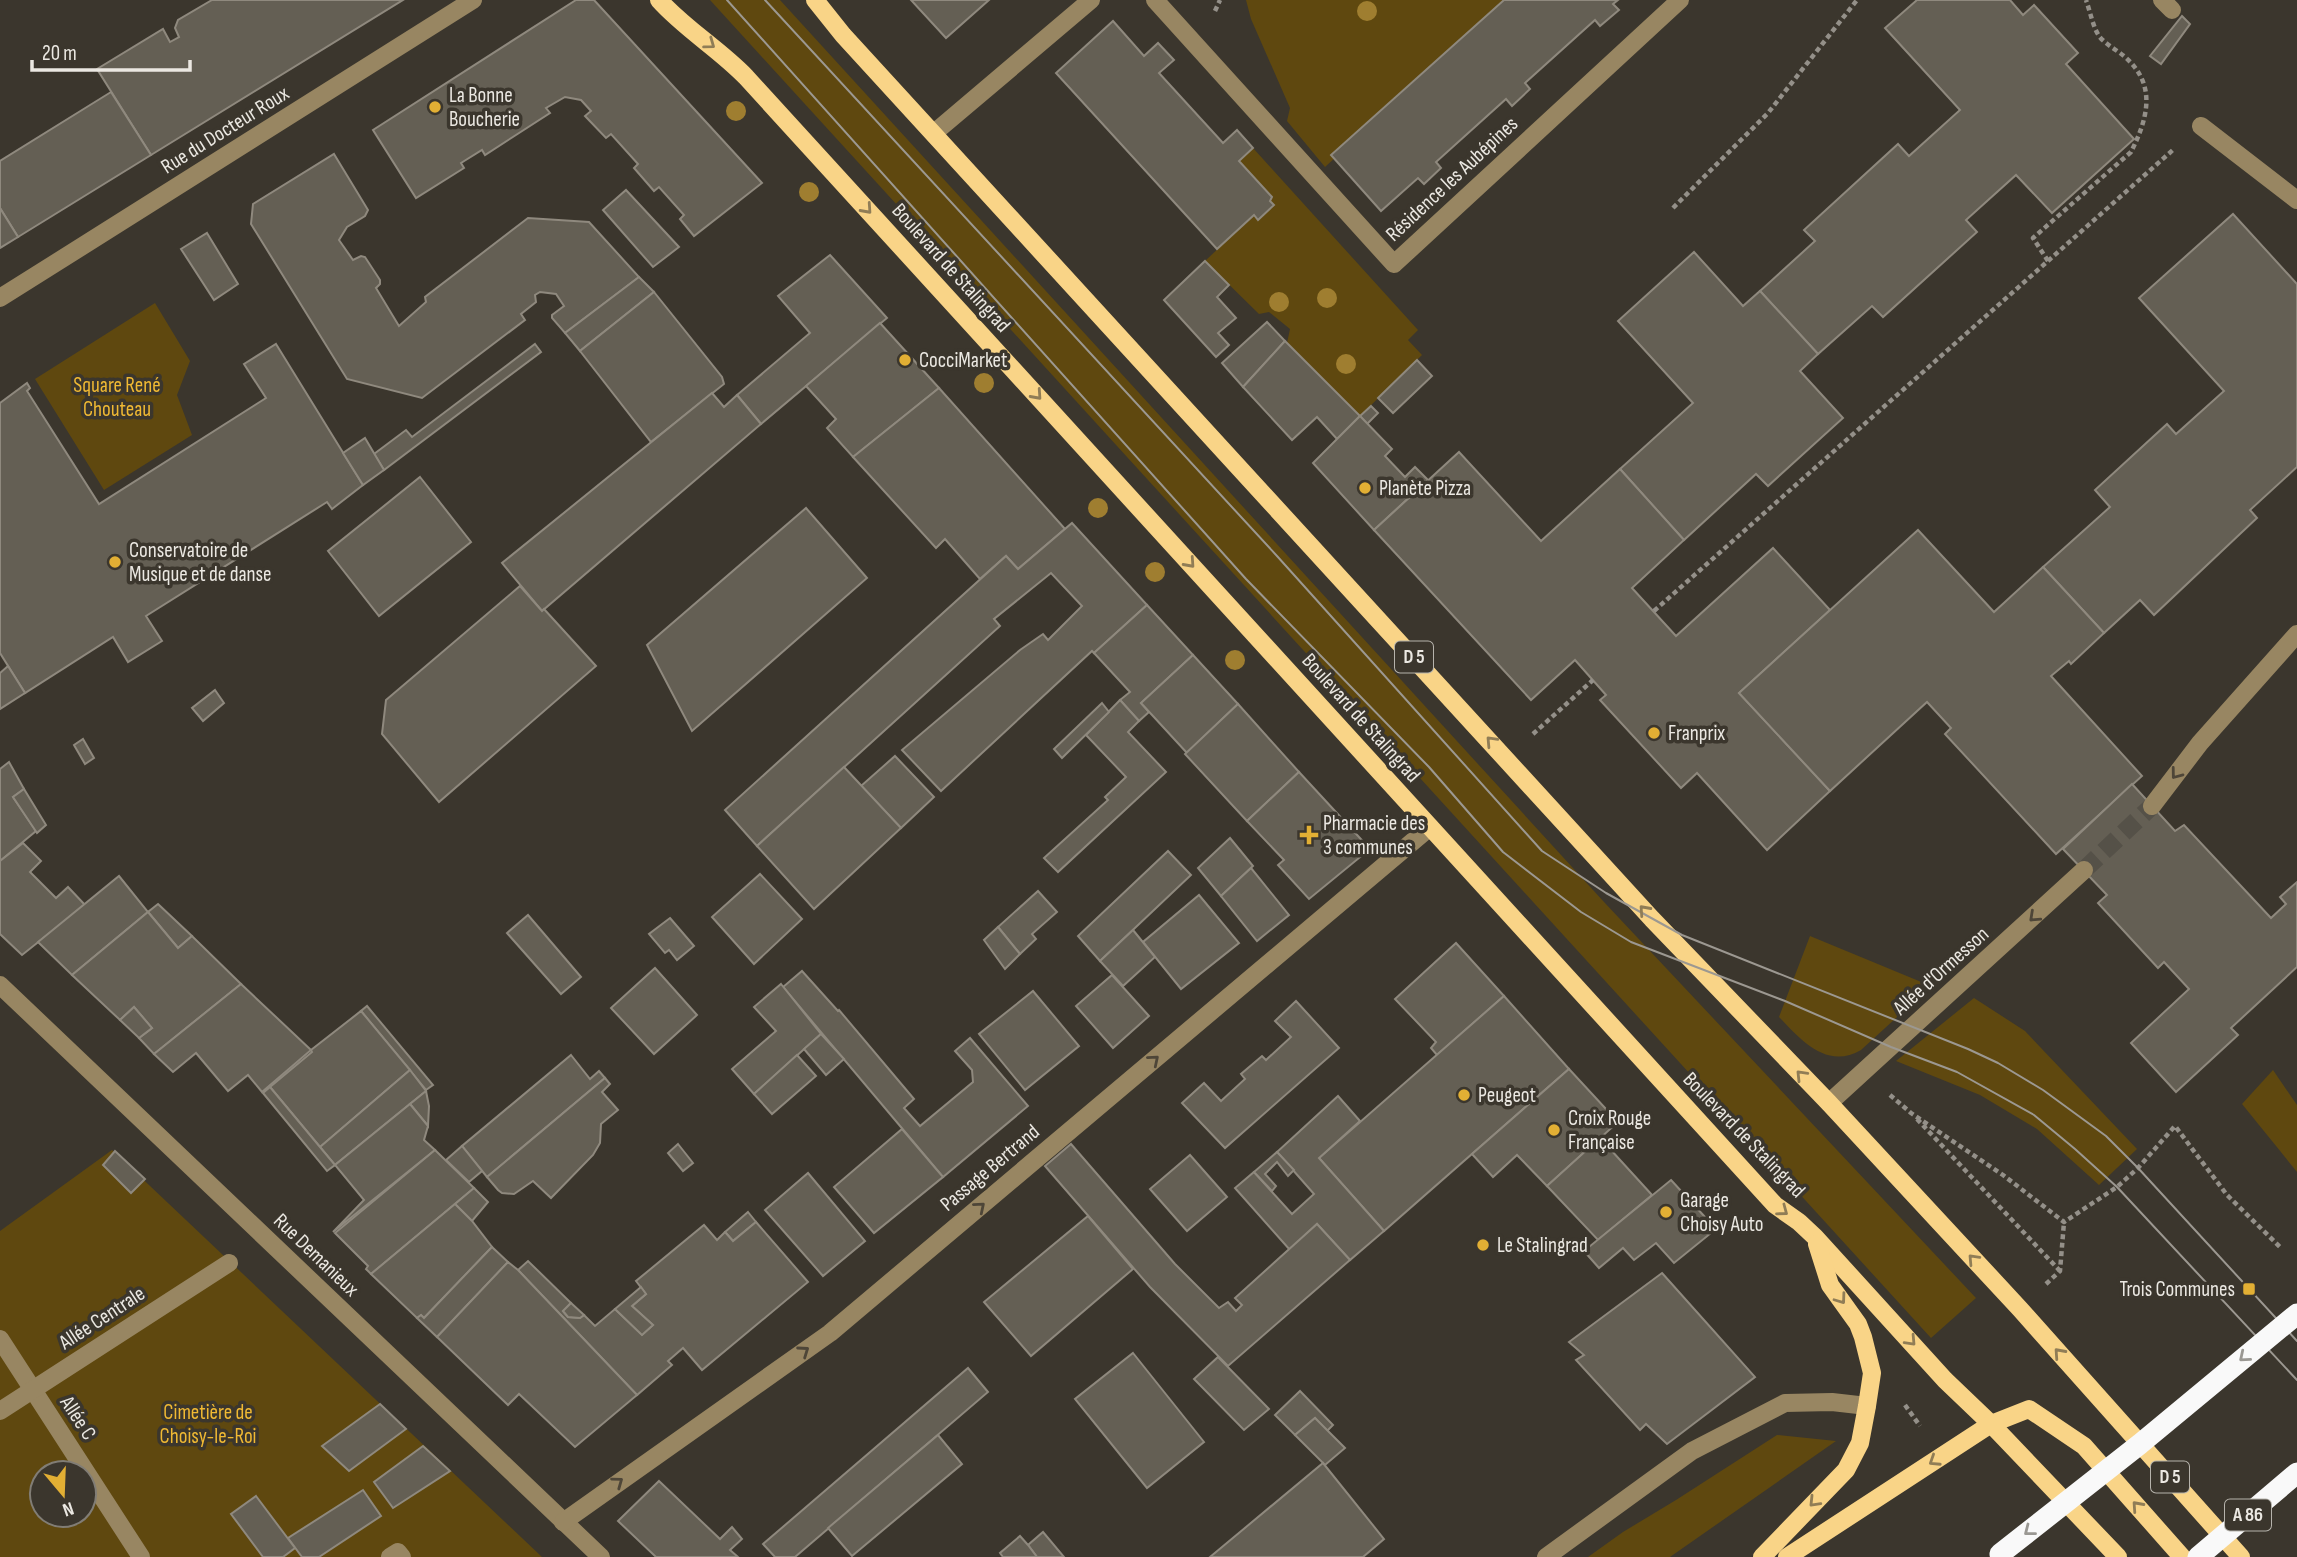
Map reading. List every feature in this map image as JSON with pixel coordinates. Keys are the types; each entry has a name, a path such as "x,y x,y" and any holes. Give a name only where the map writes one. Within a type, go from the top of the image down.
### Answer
{"highway":[{"path":"2000,1554 2140,1444 2297,1314"},
{"name":"A 86","path":"2198,1557 2297,1473"}],"main road":[{"name":"Boulevard de Stalingrad","path":"659,0 747,77 1775,1205 1815,1237 1945,1380 1992,1424 2118,1557"},
{"name":"D 5","path":"815,0 843,35 1652,919 1829,1103 2020,1309 2241,1557"},
{"path":"1762,1557 1846,1470 1860,1443 1867,1406 1872,1373 1863,1338 1858,1324 1830,1285 1815,1237"},
{"path":"1787,1557 1992,1424 2029,1409 2084,1446 2182,1557"}],"street":[{"name":"Rue du Docteur Roux","path":"0,298 473,0"},
{"path":"934,133 1091,0"},
{"name":"Résidence les Aubépines","path":"1155,0 1394,264 1680,0"},
{"path":"2201,126 2297,200"},
{"path":"2152,806 2200,743 2297,634"},
{"name":"Passage Bertrand","path":"563,1522 830,1333 1430,827"},
{"name":"Allée d'Ormesson","path":"1829,1103 2084,870"},
{"name":"Rue Demanieux","path":"0,985 601,1557"},
{"name":"Allée Centrale","path":"0,1411 229,1263"},
{"name":"Allée C","path":"0,1339 141,1557"},
{"path":"1546,1557 1692,1451 1785,1403 1832,1402 1867,1406"}],"path":[{"path":"1673,208 1768,113 1857,0"},
{"path":"2048,261 2033,238 2131,152 2147,108 2146,86 2139,71 2099,36 2086,0"},
{"path":"1654,611 2201,126"},
{"path":"1506,758 1593,680"},
{"path":"1863,1072 1911,1113 2060,1271 2064,1222"},
{"path":"1911,1113 2003,1175 2064,1222"},
{"path":"2064,1222 2117,1187 2138,1168 2175,1126 2227,1195 2280,1247"},
{"path":"1905,1404 1924,1431"}],"green space":[{"path":"710,0 780,0 1604,902 1976,1298 1931,1338"},
{"path":"1246,0 1507,0 1325,167 1287,121 1290,108 1251,19"},
{"path":"1253,148 1418,330 1408,340 1422,355 1360,416 1287,343 1290,329 1269,312 1259,314 1205,261 1254,215 1258,220 1274,205 1270,201 1272,197 1239,161"},
{"name":"Square René Chouteau","path":"155,303 190,361 177,395 192,435 104,490 35,379"},
{"path":"1810,936 1931,986 1861,1050 1837,1057 1816,1050 1796,1035 1779,1017"},
{"path":"1974,998 2025,1031 2137,1149 2099,1185 2037,1129 1980,1095 1896,1061"},
{"path":"2273,1070 2297,1105 2297,1172 2242,1104"},
{"name":"Cimetière de Choisy-le-Roi","path":"112,1150 542,1557 0,1557 0,1231"},
{"path":"1777,1435 1836,1441 1670,1557 1588,1557 1623,1532"}],"building":[{"path":"212,0 403,0 151,155 97,69 163,29 170,42 179,37 175,28 178,20"},
{"path":"576,0 594,0 762,183 694,236 680,219 684,215 659,187 654,191 634,168 638,164 611,134 606,138 585,116 591,111 581,100 565,97 546,108 550,113 485,155 482,150 461,163 464,168 416,198 373,130"},
{"path":"911,0 989,0 946,38"},
{"path":"1504,0 1618,0 1613,4 1619,10 1600,26 1595,20 1525,83 1530,89 1512,106 1506,99 1436,162 1441,168 1424,184 1418,178 1381,211 1331,155"},
{"path":"1917,0 2010,0 2023,15 2034,5 2078,53 2066,64 2134,139 2052,213 2016,175 1966,220 1977,232 1883,317 1872,306 1818,354 1760,291 1815,241 1804,230 1898,144 1909,156 1960,110 1885,28"},
{"path":"2182,16 2190,24 2161,64 2150,56"},
{"path":"1113,21 1144,56 1158,43 1174,60 1159,73 1223,143 1237,130 1253,148 1239,161 1272,197 1270,201 1274,205 1258,220 1254,215 1217,249 1056,73"},
{"path":"111,92 151,155 18,237 0,208 0,161"},
{"path":"334,154 368,210 365,216 347,227 339,240 353,260 365,257 380,280 376,288 399,326 426,302 425,297 528,218 589,222 639,277 565,333 552,318 552,315 564,306 556,294 540,292 535,295 536,302 521,314 525,320 422,398 347,379 251,224 253,204"},
{"path":"626,190 679,247 653,267 603,210"},
{"path":"0,208 18,237 0,248"},
{"path":"2233,214 2297,284 2297,467 2250,510 2257,518 2154,615 2140,600 2104,633 2043,567 2110,507 2095,490 2167,424 2176,434 2224,391 2139,298"},
{"path":"207,233 238,284 214,300 181,249"},
{"path":"1694,252 1743,306 1760,291 1818,354 1800,371 1843,418 1768,486 1756,474 1684,540 1620,469 1693,403 1618,321"},
{"path":"830,255 887,318 761,424 737,395 810,333 778,296"},
{"path":"1205,261 1229,285 1217,297 1236,318 1218,333 1229,345 1216,357 1164,300"},
{"path":"639,277 654,292 580,351 565,333"},
{"path":"654,292 722,377 724,384 651,442 580,351"},
{"path":"1267,322 1285,341 1243,387 1222,363"},
{"path":"880,323 939,388 853,457 827,428 836,419 806,386"},
{"path":"1285,341 1360,416 1337,439 1317,417 1292,440 1243,387"},
{"name":"Conservatoire de Musique et de danse","path":"276,344 363,485 332,509 327,502 146,616 162,641 128,662 113,637 25,693 0,653 0,403 27,383 30,388 27,391 99,504 266,398 244,364"},
{"path":"535,344 541,352 384,470 374,454 406,430 412,437"},
{"path":"1417,360 1432,376 1393,413 1378,398"},
{"path":"939,388 1065,529 1018,569 1006,556 980,579 945,539 936,548 853,457"},
{"path":"712,393 724,407 737,395 761,424 542,611 502,563"},
{"path":"1371,406 1378,413 1367,424 1360,416"},
{"path":"1360,416 1392,449 1385,456 1405,477 1415,467 1428,480 1374,530 1313,463"},
{"path":"365,438 384,470 363,485 343,453"},
{"path":"1459,452 1541,541 1620,469 1684,540 1632,588 1676,636 1773,548 1830,610 1739,693 1830,791 1767,850 1697,773 1681,788 1600,700 1606,695 1575,660 1531,700 1374,530"},
{"path":"420,477 471,542 379,616 328,551"},
{"path":"806,508 867,578 692,731 647,645"},
{"path":"1072,523 1147,605 1094,653 1092,651 941,791 902,750 1020,650 1043,634 1048,640 1082,606 1051,573 994,619 1000,626 757,846 725,810 1006,556 1018,569"},
{"path":"1918,530 1994,612 2043,567 2104,633 2071,664 2069,661 2051,676 2142,776 2056,854 1945,734 1951,728 1927,702 1830,791 1739,693"},
{"path":"520,586 596,666 439,802 382,734 386,700"},
{"path":"1147,605 1193,655 1141,703 1149,712 1139,721 1120,700 1130,692 1094,653"},
{"path":"1193,655 1238,704 1187,753 1141,703"},
{"path":"8,666 25,693 0,709 0,673"},
{"path":"215,690 224,703 203,721 192,708"},
{"path":"1120,700 1139,721 1128,732 1166,772 1058,872 1044,858 1108,800 1105,797 1126,777 1086,735"},
{"path":"1102,703 1109,712 1062,758 1054,749"},
{"path":"1238,704 1299,772 1247,821 1185,754"},
{"path":"83,739 94,758 85,764 74,745"},
{"path":"895,756 934,797 901,828 861,786"},
{"path":"9,762 24,789 13,797 36,831 0,861 0,769"},
{"path":"844,767 901,828 814,909 757,846"},
{"name":"Pharmacie des 3 communes","path":"1299,772 1370,849 1309,899 1278,865 1284,860 1247,821"},
{"path":"2132,784 2175,831 2184,825 2271,918 2286,904 2280,897 2297,882 2297,967 2231,1028 2238,1035 2176,1092 2131,1043 2189,989 2164,962 2158,968 2098,903 2107,895 2063,849"},
{"path":"24,789 46,825 37,833 13,797"},
{"path":"1230,838 1253,866 1221,896 1198,868"},
{"path":"23,843 41,861 30,872 56,898 68,887 85,905 22,955 0,934 0,861"},
{"path":"1168,851 1191,875 1100,961 1078,936"},
{"path":"1251,868 1289,915 1257,941 1221,896"},
{"path":"760,874 802,919 754,964 712,917"},
{"path":"119,876 148,912 72,975 38,942"},
{"path":"1038,891 1057,912 1032,934 1036,939 1020,954 998,927"},
{"path":"1199,895 1239,943 1181,989 1143,942"},
{"path":"158,904 192,936 178,948 148,912"},
{"path":"148,912 178,948 192,936 241,984 154,1054 139,1038 152,1028 134,1007 120,1020 72,975"},
{"path":"528,915 581,977 561,994 507,933"},
{"path":"670,918 694,946 677,960 669,950 665,953 649,934"},
{"path":"998,927 1020,954 1005,969 984,940"},
{"path":"1133,930 1155,957 1123,986 1100,961"},
{"path":"1456,943 1504,996 1437,1055 1431,1048 1436,1042 1395,999"},
{"path":"655,968 697,1015 654,1054 611,1008"},
{"path":"802,971 839,1010 914,1099 904,1108 920,1126 973,1082 972,1070 955,1051 970,1038 1028,1106 943,1177 783,987"},
{"path":"1112,975 1149,1016 1113,1048 1076,1006"},
{"path":"241,984 311,1050 262,1092 248,1075 228,1091 196,1053 173,1072 154,1054"},
{"path":"781,984 821,1034 754,1094 732,1069 776,1031 754,1007"},
{"path":"1033,991 1079,1046 1025,1090 979,1034"},
{"name":"Peugeot","path":"1504,996 1569,1069 1384,1231 1319,1158"},
{"path":"1296,1001 1339,1048 1225,1148 1182,1103 1204,1083 1221,1101 1245,1079 1241,1074 1262,1056 1266,1060 1291,1037 1275,1021"},
{"path":"367,1006 433,1085 426,1090 361,1011"},
{"path":"134,1007 152,1028 139,1038 120,1020"},
{"path":"361,1011 410,1070 320,1147 270,1087 312,1052 311,1050"},
{"path":"821,1034 844,1059 826,1075 804,1049"},
{"path":"571,1055 590,1079 599,1071 605,1078 487,1177 462,1146"},
{"path":"797,1055 816,1076 772,1114 754,1094"},
{"name":"Croix Rouge Française","path":"1569,1069 1618,1122 1547,1186 1517,1155 1493,1177 1472,1154"},
{"path":"410,1070 426,1091 335,1165 320,1147"},
{"path":"605,1078 610,1084 602,1092 618,1110 601,1124 600,1143 593,1155 551,1198 533,1181 514,1194 498,1190 487,1177"},
{"path":"270,1087 335,1165 327,1171 263,1093"},
{"path":"426,1091 429,1106 428,1126 410,1104"},
{"path":"1338,1096 1360,1121 1319,1158 1384,1231 1350,1260 1317,1224 1290,1250 1235,1188 1254,1172 1292,1214 1314,1194 1277,1152"},
{"path":"410,1104 428,1126 424,1140 435,1150 333,1232 364,1200 335,1165"},
{"path":"902,1129 943,1177 874,1233 834,1187"},
{"path":"1600,1138 1652,1195 1598,1240 1547,1186"},
{"path":"678,1144 693,1163 683,1171 668,1153"},
{"path":"1071,1144 1175,1264 1219,1308 1228,1302 1236,1311 1242,1305 1235,1298 1317,1224 1350,1260 1228,1366 1150,1287 1045,1166"},
{"path":"462,1146 482,1171 469,1182 446,1160"},
{"path":"435,1150 474,1188 371,1274 366,1269 368,1266 335,1233"},
{"path":"115,1151 145,1179 131,1193 103,1165"},
{"path":"1277,1152 1294,1170 1288,1176 1277,1162 1265,1174 1276,1186 1272,1191 1254,1172"},
{"path":"1190,1155 1227,1197 1187,1231 1150,1189"},
{"path":"808,1173 865,1241 823,1276 765,1210"},
{"name":"Garage Choisy Auto","path":"1671,1180 1716,1229 1674,1263 1656,1243 1634,1260 1623,1248 1599,1268 1584,1251"},
{"path":"474,1188 488,1202 472,1221 455,1204"},
{"path":"455,1204 492,1247 424,1318 421,1315 417,1318 371,1274"},
{"path":"748,1212 756,1222 733,1241 725,1232"},
{"path":"1088,1216 1133,1269 1031,1356 984,1302"},
{"path":"756,1222 808,1282 702,1370 683,1348 668,1361 672,1365 637,1395 518,1270 528,1261 571,1303 563,1311 568,1317 580,1318 584,1315 595,1326 615,1309 642,1335 653,1325 632,1306 646,1294 636,1281 704,1225 717,1240 725,1232 733,1241"},
{"path":"492,1247 508,1262 437,1337 417,1318 421,1315 424,1318"},
{"path":"508,1262 637,1395 575,1447 519,1394 508,1405 437,1337"},
{"path":"1662,1273 1755,1377 1667,1444 1646,1424 1640,1430 1576,1360 1584,1355 1569,1342"},
{"path":"641,1287 646,1294 632,1306 653,1325 642,1335 615,1309"},
{"path":"571,1303 584,1315 580,1318 568,1317 563,1311"},
{"path":"1133,1353 1204,1442 1147,1488 1075,1399"},
{"path":"1218,1357 1269,1409 1244,1430 1194,1379"},
{"path":"968,1368 988,1392 795,1557 775,1557 763,1544"},
{"path":"1300,1391 1333,1425 1327,1431 1315,1418 1295,1435 1275,1415"},
{"path":"380,1404 406,1429 349,1471 322,1446"},
{"path":"1315,1418 1345,1448 1325,1465 1295,1435"},
{"path":"938,1435 962,1464 852,1556 828,1528"},
{"path":"423,1446 450,1471 393,1508 374,1482"},
{"path":"1323,1463 1384,1539 1363,1557 1210,1557"},
{"path":"659,1481 720,1539 732,1527 742,1539 730,1550 738,1557 656,1557 618,1521"},
{"path":"363,1490 381,1516 319,1557 302,1557 288,1538"},
{"path":"256,1496 295,1548 283,1557 263,1557 231,1514"},
{"path":"1043,1532 1064,1557 1037,1557 1028,1545"},
{"path":"1020,1536 1037,1557 1003,1557 1000,1553"}],"tunnel":[{"path":"2084,870 2152,806"}],"tram line":[{"path":"727,0 1246,579 1429,767 1503,852 1581,912 1631,942 1785,1001 1957,1072 2034,1115 2117,1187 2297,1380"},
{"path":"765,0 1277,556 1542,851 1606,893 1682,935 1968,1049 1998,1063 2043,1090 2106,1136 2297,1341"}],"place":[{"name":"La Bonne Boucherie","path":"435,107"},
{"name":"CocciMarket","path":"905,360"},
{"name":"Planète Pizza","path":"1365,488"},
{"name":"Conservatoire de Musique et de danse","path":"115,562"},
{"name":"Franprix","path":"1654,733"},
{"name":"Pharmacie des 3 communes","path":"1309,835"},
{"name":"Peugeot","path":"1464,1095"},
{"name":"Croix Rouge Française","path":"1554,1130"},
{"name":"Garage Choisy Auto","path":"1666,1212"},
{"name":"Le Stalingrad","path":"1483,1245"},
{"name":"Trois Communes","path":"2249,1289"}]}
